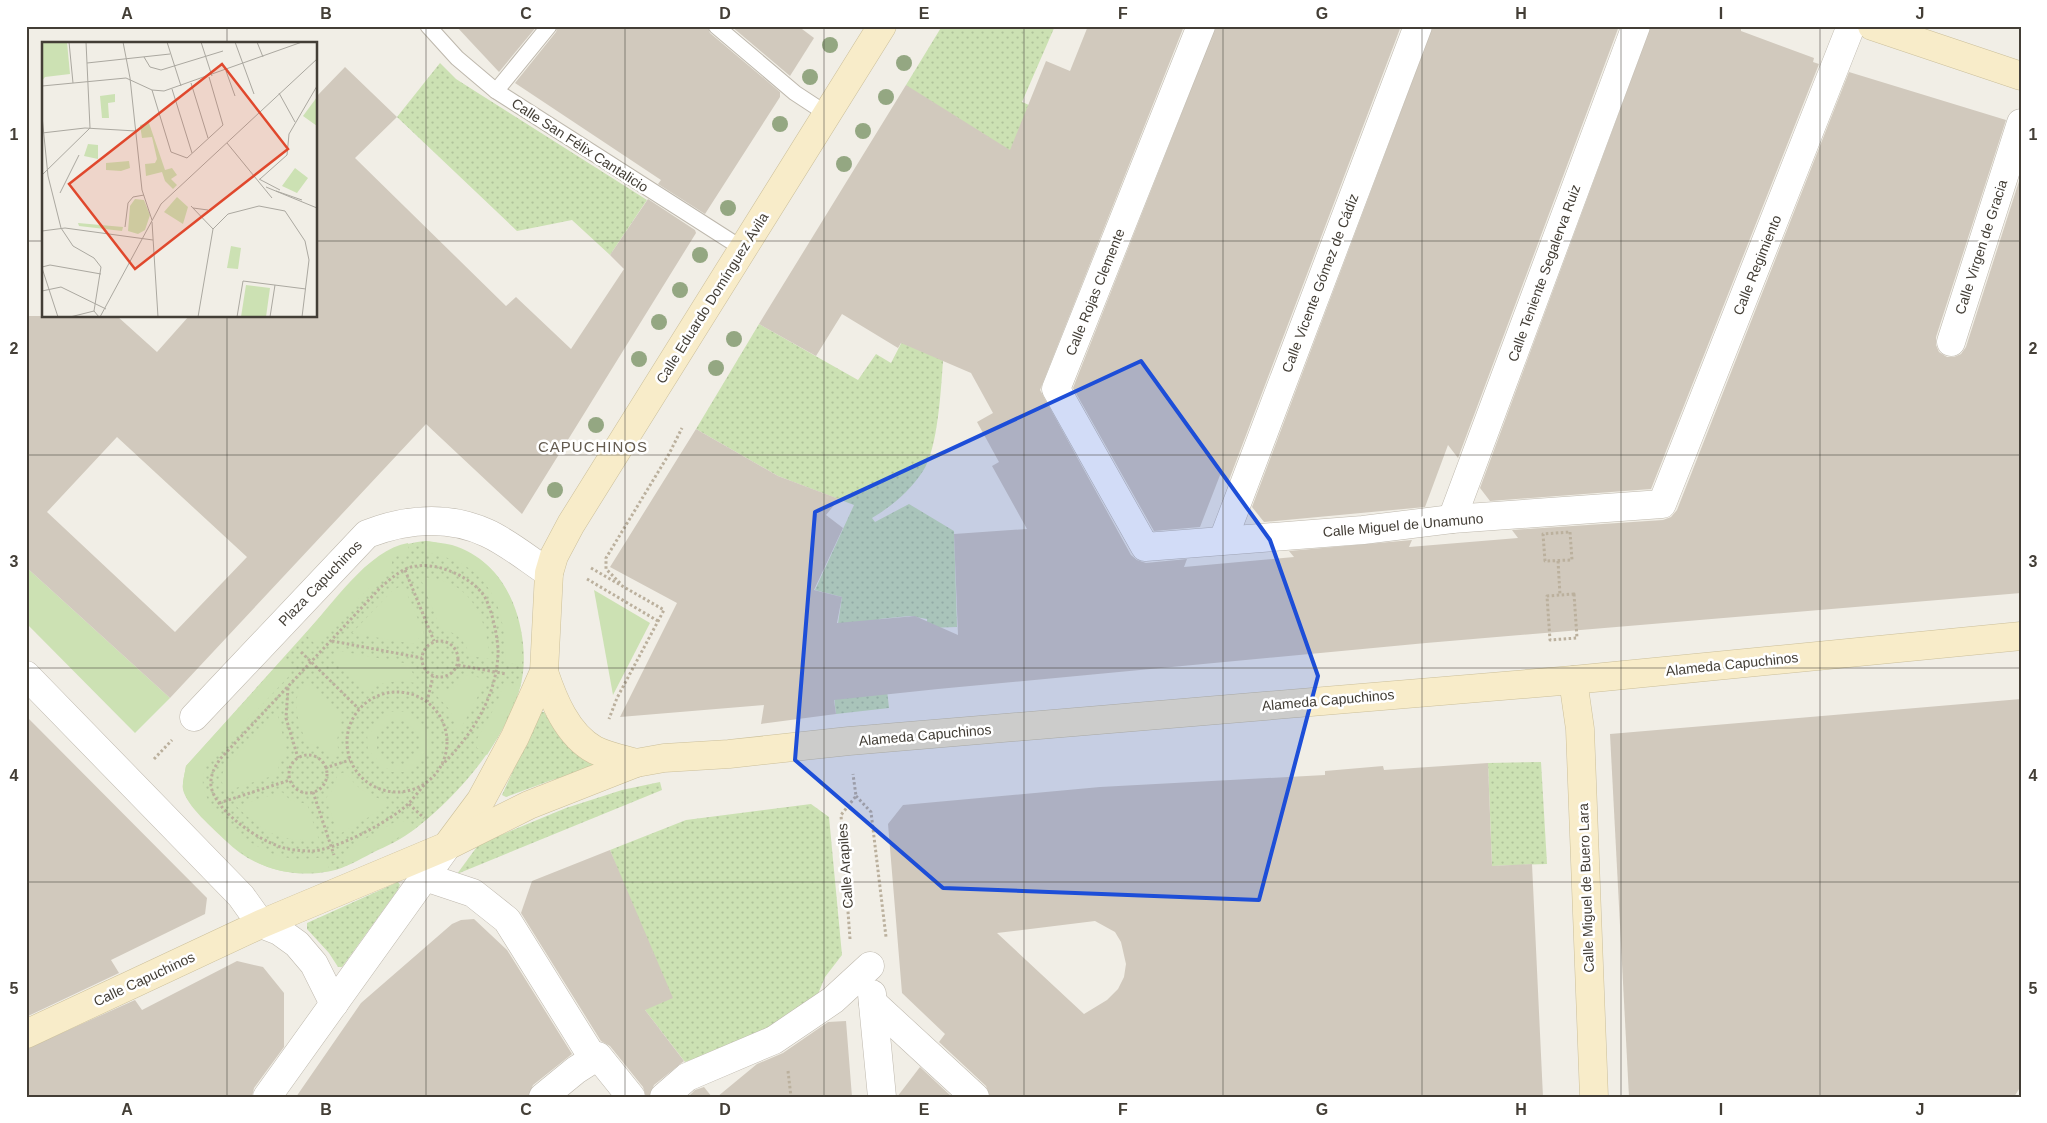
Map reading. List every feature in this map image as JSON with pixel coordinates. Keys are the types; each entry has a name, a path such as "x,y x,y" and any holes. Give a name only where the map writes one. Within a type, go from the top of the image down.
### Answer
{"main road":[{"name":"Calle Eduardo Domínguez Ávila","path":"549,573 554,556 571,524 882,26"},
{"path":"1878,27 2021,76"},
{"path":"447,846 481,800 515,737 544,672 549,573"},
{"name":"Alameda Capuchinos","path":"636,763 664,758 729,754 849,741 1573,680 2021,636"},
{"path":"544,672 553,698 572,730 593,749 636,763"},
{"name":"Calle Miguel de Buero Lara","path":"1573,680 1580,729 1594,1097"},
{"path":"261,924 447,846 529,805 636,763"},
{"name":"Calle Capuchinos","path":"26,1034 261,924"}],"street":[{"name":"Calle Rojas Clemente","path":"1145,547 1056,389 1201,26"},
{"name":"Calle Vicente Gómez de Cádiz","path":"1223,540 1418,26"},
{"name":"Calle Teniente Segalerva Ruiz","path":"1452,519 1636,26"},
{"name":"Calle Regimiento","path":"1662,504 1851,26"},
{"name":"Calle Virgen de Gracia","path":"1951,342 2021,123"},
{"name":"Calle Miguel de Unamuno","path":"1145,547 1363,530 1452,519 1662,504"},
{"name":"Plaza Capuchinos","path":"194,717 367,534 392,524 417,521 449,522 487,533 549,573"},
{"path":"26,675 131,780 241,896 261,924 279,931 297,944 314,964 334,1004"},
{"path":"267,1097 447,846"},
{"path":"425,877 473,893 507,920 588,1050"},
{"path":"664,1097 687,1077 774,1040 833,1000 870,966 882,1097"},
{"path":"873,1003 975,1097"},
{"path":"543,1097 576,1070 598,1056 631,1097"}],"lane":[{"name":"Calle San Félix Cantalicio","path":"428,26 457,58 496,91 743,249"},
{"path":"496,91 549,26"},
{"path":"716,26 794,93 827,114"}],"path":[{"path":"624,588 606,569 606,558 670,454 682,428"},
{"path":"1544,556 1545,561 1572,560 1571,554"},
{"path":"1558,561 1560,595"},
{"path":"416,566 439,566 464,578 483,593 493,620 499,654 485,704 474,729 409,804 371,829 332,846 312,851 282,848 256,836 219,803 211,786 214,768 381,587 405,570 416,566"},
{"path":"591,568 664,610 617,698 609,720"},
{"path":"405,570 434,642"},
{"path":"587,579 658,621"},
{"path":"1574,594 1577,638 1550,640 1547,596 1560,595 1574,594"},
{"path":"331,640 422,658"},
{"path":"446,641 455,648 459,659 451,674 439,677 433,676 425,669 422,658 425,648 434,642 446,641"},
{"path":"306,658 360,709"},
{"path":"458,664 506,674"},
{"path":"427,702 433,676"},
{"path":"288,688 286,718 298,758"},
{"path":"424,785 408,792 391,792 375,787 361,777 350,760 348,735 352,721 360,709 371,699 385,693 400,692 414,695 427,702 444,724 448,738 447,752 442,765"},
{"path":"849,741 856,796 871,812 886,938"},
{"path":"314,757 325,768 326,780 318,790 313,792 297,789 290,780 291,766 298,758 314,757"},
{"path":"325,768 350,760"},
{"path":"219,803 290,780"},
{"path":"313,792 334,854"},
{"name":"Calle Arapiles","path":"851,942 841,815 856,796"},
{"path":"409,804 425,820"}],"highlighted area":[{"path":"1141,361 1270,540 1318,676 1259,900 943,888 795,760 815,512"}],"green space":[{"path":"942,26 1055,26 1022,102 1029,105 943,361 938,418 928,461 918,478 906,491 872,518 875,522 909,504 954,531 957,627 927,628 927,619 910,616 879,619 889,708 836,714 831,670 842,597 815,590 854,505 778,476 696,429 759,324 858,380 876,354 891,363 926,295 906,85"},
{"path":"440,63 456,79 647,200 610,255 572,220 517,231 397,117"},
{"path":"426,541 455,547 479,559 498,577 513,603 522,633 524,664 521,684 505,725 479,764 448,800 415,829 394,842 347,866 317,873 288,872 274,869 248,858 226,841 189,803 183,789 186,766 364,568 392,549"},
{"path":"426,541 452,545 470,553 486,564 498,577 508,593 515,610 522,646 522,665 506,663 502,620 498,607 485,583 462,564 449,558 425,552"},
{"path":"408,543 409,554 392,557 392,565 389,572 366,591 320,642 315,644 305,634 365,567 393,547"},
{"path":"26,567 170,698 135,733 26,623"},
{"path":"420,577 437,579 451,584 463,592 472,602 484,627 490,659 470,656 460,638 452,632 441,630"},
{"path":"403,585 424,633 413,644 352,633 393,590"},
{"path":"594,590 650,623 613,695"},
{"path":"340,651 409,664 412,672 422,685 400,681 379,685 365,691 329,656"},
{"path":"284,658 292,666 291,674 207,763 203,776 203,785 207,797 223,820 246,839 271,853 283,857 304,859 325,857 330,871 292,872 276,870 262,865 222,837 190,803 183,789 186,766"},
{"path":"466,675 487,679 458,734 450,710 436,695 440,690 448,689 461,682"},
{"path":"306,681 343,715 337,740 339,756 333,757 317,745 307,744 298,720 296,703 297,695"},
{"path":"504,682 521,685 499,735 487,755 477,748 476,741 498,701"},
{"path":"388,712 408,712 408,715 420,723 425,732 429,731 429,753 425,752 415,767 409,769 409,772 389,772 371,753 368,753 367,732 371,732 377,721 388,715","holes":["405,720 420,734 420,750 406,765 392,765 377,751 377,735 390,721"]},
{"path":"540,712 544,712 561,739 595,763 592,770 552,780 506,797 502,795"},
{"path":"277,713 287,751 279,760 278,774 224,792 221,777 225,767"},
{"path":"1541,762 1547,864 1492,866 1488,763"},
{"path":"346,772 355,784 366,792 379,799 393,803 338,835 326,798 335,787 337,774"},
{"path":"660,782 662,790 457,874 479,844 566,808 622,790"},
{"path":"282,792 290,800 307,804 319,840 293,839 273,834 255,823 236,806"},
{"path":"811,804 829,817 842,955 825,977 818,994 771,1033 685,1062 645,1010 628,896 610,850 686,820"},
{"path":"400,819 414,829 346,866 344,851"},
{"path":"398,882 400,885 397,891 342,967 338,967 329,953 307,929 307,923"}],"building":[{"path":"456,26 537,26 499,72"},
{"path":"558,26 707,26 710,33 780,92 780,97 705,214 658,184 661,180 515,83 556,32"},
{"path":"731,26 798,26 814,38 790,76"},
{"path":"1088,26 1184,26 1040,390 1131,555 1137,560 1146,563 1187,559 1184,567 1294,557 1289,551 1412,540 1409,547 1518,538 1512,530 1663,520 1671,517 1677,510 1849,72 2006,120 1936,337 1936,345 1939,352 1947,357 1961,354 1966,347 2021,175 2021,593 1426,643 938,689 834,700 836,714 761,724 764,705 620,717 677,603 610,567 696,429 778,476 839,499 826,515 843,528 814,590 842,597 837,623 915,616 958,635 954,534 1027,529 992,466 999,462 977,422 993,413 971,373 901,343 898,348 842,314 816,356 759,324 906,85 1010,150 1046,61 1070,71"},
{"path":"1216,26 1401,26 1229,480 1222,470 1200,527 1154,531 1073,388"},
{"path":"1433,26 1619,26 1458,458 1448,445 1425,507 1264,522 1252,507"},
{"path":"1651,26 1741,26 1741,31 1814,58 1813,62 1819,64 1651,489 1490,501 1480,488"},
{"path":"345,67 397,117 355,158 506,306 516,297 571,349 624,269 610,255 648,199 695,230 696,233 522,514 426,424 170,698 26,567 26,316 42,316 42,318 119,318 157,352 187,318 318,318 318,95","holes":["117,437 247,557 175,632 47,512"]},
{"path":"2021,699 2021,1086 2014,1097 1629,1097 1610,734"},
{"path":"26,716 207,898 205,914 111,960 119,973 26,1017"},
{"path":"1488,763 1492,866 1532,864 1543,1097 990,1097 986,1086 939,1042 945,1034 902,993 888,824 903,805 1100,787 1325,775 1325,771 1383,766 1384,770","holes":["1095,921 1115,932 1121,942 1126,964 1124,977 1118,989 1107,1000 1084,1014 997,933"]},
{"path":"610,850 673,998 645,1010 684,1061 654,1085 649,1097 646,1097 643,1087 610,1046 601,1041 521,913 532,881"},
{"path":"474,919 507,950 572,1054 533,1085 528,1097 296,1097 361,1003 452,924 461,920"},
{"path":"237,961 263,967 284,993 284,1047 254,1088 252,1097 26,1097 26,1049 135,1000 142,1010"},
{"path":"846,1021 852,1097 717,1097 757,1064 783,1053 828,1022"},
{"path":"920,1067 952,1097 897,1097"},
{"path":"704,1087 712,1097 688,1097 695,1090"}],"district":[{"name":"CAPUCHINOS","path":"593,447"}]}
